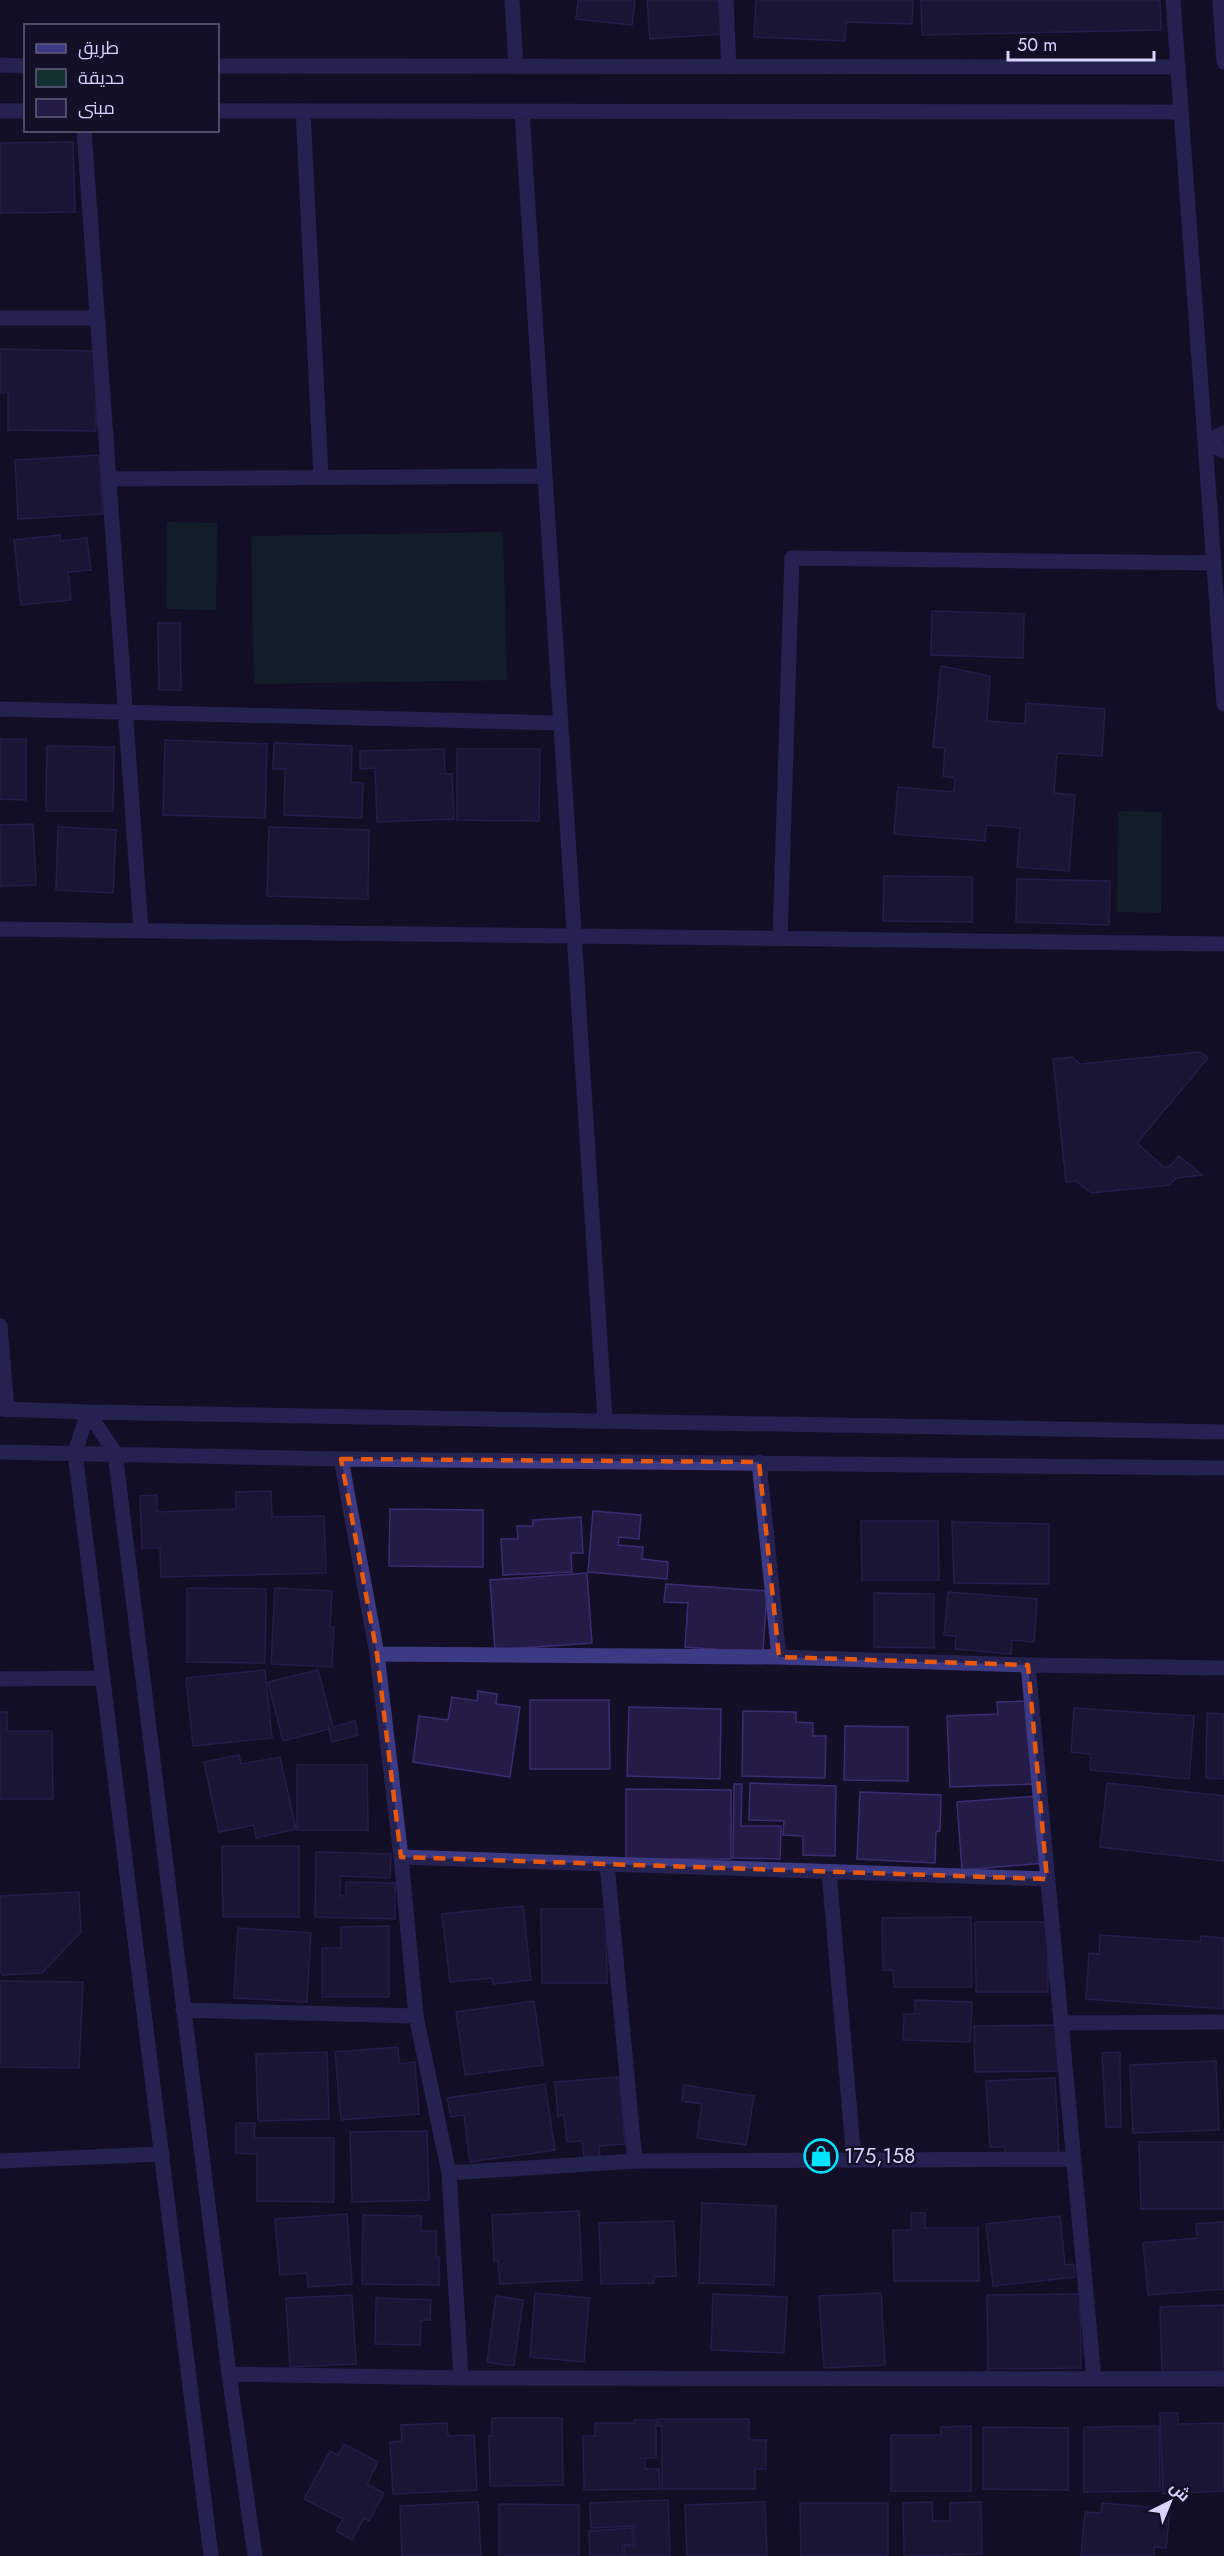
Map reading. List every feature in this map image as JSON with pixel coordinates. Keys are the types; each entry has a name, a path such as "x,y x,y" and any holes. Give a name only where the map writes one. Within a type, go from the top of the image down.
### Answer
{"street":[{"path":"512,0 516,66"},
{"path":"726,0 729,67"},
{"path":"1173,0 1224,704"},
{"path":"1220,0 1224,62"},
{"path":"0,65 24,66"},
{"path":"219,66 1178,67"},
{"path":"0,111 24,111"},
{"path":"219,111 1181,112"},
{"path":"303,111 321,477"},
{"path":"522,112 605,1421"},
{"path":"84,132 141,931"},
{"path":"0,318 97,318"},
{"path":"1205,441 1224,433"},
{"path":"1205,441 1224,451"},
{"path":"109,479 544,476"},
{"path":"780,938 792,558 1214,563"},
{"path":"0,709 560,723"},
{"path":"0,929 1224,944"},
{"path":"0,1326 4,1410 1224,1432"},
{"path":"88,1412 75,1453 212,2556"},
{"path":"88,1412 115,1453 229,2374 255,2556"},
{"path":"0,1452 341,1459 1224,1468"},
{"path":"341,1459 377,1654 401,1857 416,2016 450,2173 461,2378"},
{"path":"759,1462 779,1657"},
{"path":"377,1654 779,1657 1028,1665 1224,1668"},
{"path":"1028,1665 1094,2379"},
{"path":"0,1679 103,1678"},
{"path":"401,1857 1047,1879"},
{"path":"607,1864 635,2161"},
{"path":"829,1872 854,2160"},
{"path":"183,2010 416,2016"},
{"path":"1061,2023 1224,2022"},
{"path":"0,2161 162,2154"},
{"path":"450,2173 635,2161 1073,2159"},
{"path":"229,2374 461,2378 1224,2379"}],"highlighted area":[{"path":"341,1459 759,1462 779,1657 1028,1665 1047,1879 401,1857 377,1654"}],"green space":[{"path":"167,522 217,523 216,610 166,609"},
{"path":"503,532 507,680 254,684 251,536"},
{"path":"1118,811 1162,812 1161,913 1117,912"}],"building":[{"path":"578,0 635,0 632,25 576,19"},
{"path":"647,0 718,0 721,34 650,39"},
{"path":"756,0 913,0 912,24 846,22 845,41 754,37"},
{"path":"921,0 1160,0 1161,30 922,35"},
{"path":"73,142 75,212 0,213 0,143"},
{"path":"0,349 97,351 96,431 8,430 8,393 0,393"},
{"path":"99,455 103,514 18,519 15,460"},
{"path":"60,535 60,541 87,538 91,570 68,572 71,600 21,605 14,540"},
{"path":"932,611 1024,614 1023,658 931,655"},
{"path":"158,623 180,623 181,690 159,690"},
{"path":"941,666 990,676 987,721 1025,724 1026,703 1105,709 1102,756 1057,753 1054,793 1075,795 1069,871 1017,867 1020,828 986,825 985,841 894,834 898,787 954,792 955,778 943,776 945,748 933,747"},
{"path":"0,739 26,739 26,800 0,799"},
{"path":"165,740 267,744 265,818 163,815"},
{"path":"274,743 352,746 351,782 363,783 362,818 284,815 285,769 273,769"},
{"path":"47,746 114,747 113,811 46,811"},
{"path":"444,749 445,774 452,774 454,819 377,822 375,768 360,769 360,751"},
{"path":"457,749 540,749 539,821 457,820"},
{"path":"33,824 36,885 0,886 0,825"},
{"path":"58,827 116,830 113,893 56,890"},
{"path":"269,827 369,830 368,899 267,896"},
{"path":"884,876 972,877 972,922 883,921"},
{"path":"1017,879 1110,881 1109,925 1016,922"},
{"path":"1200,1052 1208,1058 1137,1143 1164,1167 1170,1166 1179,1156 1202,1175 1176,1178 1170,1185 1091,1193 1076,1181 1066,1182 1053,1059 1072,1057 1080,1064"},
{"path":"271,1491 272,1517 324,1516 326,1573 161,1577 160,1548 142,1548 140,1496 157,1495 157,1512 236,1509 236,1492"},
{"path":"390,1509 483,1510 483,1567 389,1566"},
{"path":"593,1511 641,1515 639,1539 619,1537 618,1545 643,1547 642,1559 668,1562 667,1579 588,1572"},
{"path":"581,1517 583,1553 571,1553 572,1572 503,1575 501,1539 518,1539 517,1526 533,1526 533,1520"},
{"path":"861,1521 938,1521 939,1580 862,1580"},
{"path":"952,1522 1049,1524 1049,1584 954,1583"},
{"path":"587,1573 592,1643 495,1650 490,1580"},
{"path":"666,1584 767,1591 763,1653 685,1647 688,1603 664,1602"},
{"path":"187,1588 266,1589 265,1663 187,1662"},
{"path":"275,1588 332,1591 330,1627 334,1627 332,1667 271,1664"},
{"path":"948,1592 1037,1599 1034,1642 1012,1640 1011,1654 955,1649 956,1636 944,1635"},
{"path":"874,1593 934,1594 934,1648 874,1647"},
{"path":"265,1670 272,1738 193,1746 186,1678"},
{"path":"318,1670 333,1727 355,1721 358,1735 332,1742 329,1729 283,1741 268,1682"},
{"path":"478,1691 497,1694 496,1704 520,1707 510,1777 413,1762 419,1716 448,1720 452,1697 477,1701"},
{"path":"530,1700 609,1700 610,1769 530,1769"},
{"path":"1031,1701 1034,1784 950,1787 947,1716 998,1714 997,1702"},
{"path":"629,1707 721,1709 720,1779 627,1776"},
{"path":"1074,1708 1194,1716 1189,1779 1090,1770 1091,1754 1071,1752"},
{"path":"743,1711 796,1712 796,1722 813,1723 813,1736 826,1736 825,1778 742,1776"},
{"path":"0,1712 7,1712 7,1731 52,1731 53,1799 0,1799"},
{"path":"1207,1713 1224,1714 1224,1779 1206,1778"},
{"path":"845,1726 908,1727 908,1781 844,1780"},
{"path":"239,1755 241,1764 280,1757 296,1829 256,1838 254,1825 219,1832 204,1762"},
{"path":"297,1765 367,1765 368,1830 297,1830"},
{"path":"750,1783 836,1786 835,1856 803,1855 803,1836 783,1835 784,1821 749,1820"},
{"path":"1107,1783 1224,1796 1224,1861 1100,1847"},
{"path":"734,1784 742,1784 741,1826 781,1826 780,1859 733,1858"},
{"path":"626,1789 731,1790 731,1859 626,1859"},
{"path":"860,1792 941,1795 940,1831 936,1832 935,1863 857,1859"},
{"path":"1038,1796 1044,1863 962,1870 957,1802"},
{"path":"222,1846 299,1846 299,1917 223,1917"},
{"path":"316,1852 391,1854 390,1878 340,1876 340,1896 346,1896 346,1882 395,1883 395,1919 315,1917"},
{"path":"79,1892 81,1932 42,1973 3,1975 0,1972 0,1896"},
{"path":"523,1906 531,1980 493,1984 492,1978 450,1982 442,1914"},
{"path":"541,1909 606,1909 607,1983 542,1983"},
{"path":"971,1917 972,1987 894,1987 893,1970 883,1970 882,1918"},
{"path":"975,1922 1048,1922 1048,1992 976,1992"},
{"path":"389,1926 389,1997 322,1997 322,1948 341,1948 341,1927"},
{"path":"238,1928 311,1933 307,2002 234,1998"},
{"path":"1100,1935 1200,1942 1201,1936 1224,1938 1224,2009 1086,1999 1089,1953 1099,1954"},
{"path":"0,1981 83,1982 79,2068 0,2067"},
{"path":"915,2000 972,2002 970,2042 903,2040 904,2014 915,2014"},
{"path":"534,2001 543,2065 465,2075 456,2012"},
{"path":"1059,2025 1060,2071 975,2072 974,2026"},
{"path":"398,2047 399,2064 415,2062 419,2114 341,2120 335,2052"},
{"path":"327,2052 329,2119 258,2121 256,2054"},
{"path":"1120,2052 1121,2127 1106,2127 1102,2053"},
{"path":"1216,2061 1219,2130 1133,2133 1130,2065"},
{"path":"619,2077 625,2144 599,2146 600,2156 584,2157 582,2141 567,2142 564,2115 558,2116 555,2082"},
{"path":"1055,2078 1059,2154 1005,2156 1005,2147 990,2147 986,2081"},
{"path":"545,2084 555,2150 470,2162 464,2115 451,2117 447,2098"},
{"path":"684,2085 754,2096 746,2145 697,2138 702,2104 682,2101"},
{"path":"236,2123 255,2123 254,2138 334,2138 334,2202 257,2201 257,2154 236,2153"},
{"path":"427,2131 429,2200 352,2202 350,2132"},
{"path":"1139,2142 1224,2142 1224,2209 1141,2209"},
{"path":"702,2203 776,2206 774,2285 699,2283"},
{"path":"579,2211 582,2280 500,2284 498,2261 494,2261 492,2215"},
{"path":"911,2213 925,2213 925,2228 978,2228 979,2281 894,2281 893,2230 911,2230"},
{"path":"347,2214 352,2284 308,2287 307,2273 280,2275 275,2219"},
{"path":"363,2215 421,2216 421,2231 436,2231 439,2285 362,2284"},
{"path":"1060,2216 1065,2265 1074,2264 1075,2277 993,2286 986,2224"},
{"path":"674,2221 676,2276 654,2277 654,2283 601,2284 599,2223"},
{"path":"1224,2222 1224,2289 1148,2295 1143,2243 1197,2238 1196,2224"},
{"path":"535,2293 589,2298 584,2362 530,2357"},
{"path":"881,2293 885,2365 824,2368 819,2296"},
{"path":"713,2294 787,2297 784,2353 711,2350"},
{"path":"1080,2294 1081,2368 988,2369 987,2295"},
{"path":"352,2295 356,2364 290,2367 286,2298"},
{"path":"496,2296 523,2300 514,2366 487,2362"},
{"path":"376,2298 431,2300 430,2320 421,2320 420,2345 375,2344"},
{"path":"1224,2305 1224,2371 1162,2372 1160,2307"},
{"path":"1160,2413 1178,2413 1178,2424 1224,2423 1224,2491 1163,2494"},
{"path":"492,2418 562,2418 563,2485 490,2486 489,2436 492,2436"},
{"path":"658,2419 749,2419 749,2440 766,2440 766,2469 755,2469 755,2489 662,2489 662,2426 658,2426"},
{"path":"634,2420 656,2420 656,2458 645,2458 645,2469 659,2469 660,2489 584,2490 583,2436 595,2436 595,2423 634,2423"},
{"path":"447,2423 448,2436 474,2435 477,2490 393,2494 390,2442 402,2441 401,2425"},
{"path":"971,2426 971,2491 891,2491 891,2435 941,2435 941,2427"},
{"path":"1159,2426 1160,2491 1084,2492 1084,2427"},
{"path":"983,2427 1068,2428 1068,2490 983,2489"},
{"path":"344,2444 378,2462 367,2484 384,2493 369,2521 364,2518 352,2540 336,2531 343,2519 304,2499 330,2451 338,2455"},
{"path":"668,2500 670,2556 625,2556 624,2546 635,2546 634,2526 591,2528 590,2503"},
{"path":"478,2502 481,2556 402,2556 400,2506"},
{"path":"765,2502 767,2556 687,2556 685,2505"},
{"path":"932,2502 933,2521 950,2521 950,2503 981,2502 982,2554 904,2556 903,2503"},
{"path":"800,2503 888,2503 888,2556 801,2556"},
{"path":"1102,2503 1170,2509 1166,2548 1154,2547 1154,2556 1081,2556 1085,2512 1101,2513"},
{"path":"499,2504 579,2505 579,2556 499,2556"},
{"path":"632,2528 633,2544 622,2545 623,2556 590,2556 589,2531"}],"place":[{"name":"175,158","path":"821,2156"}]}
